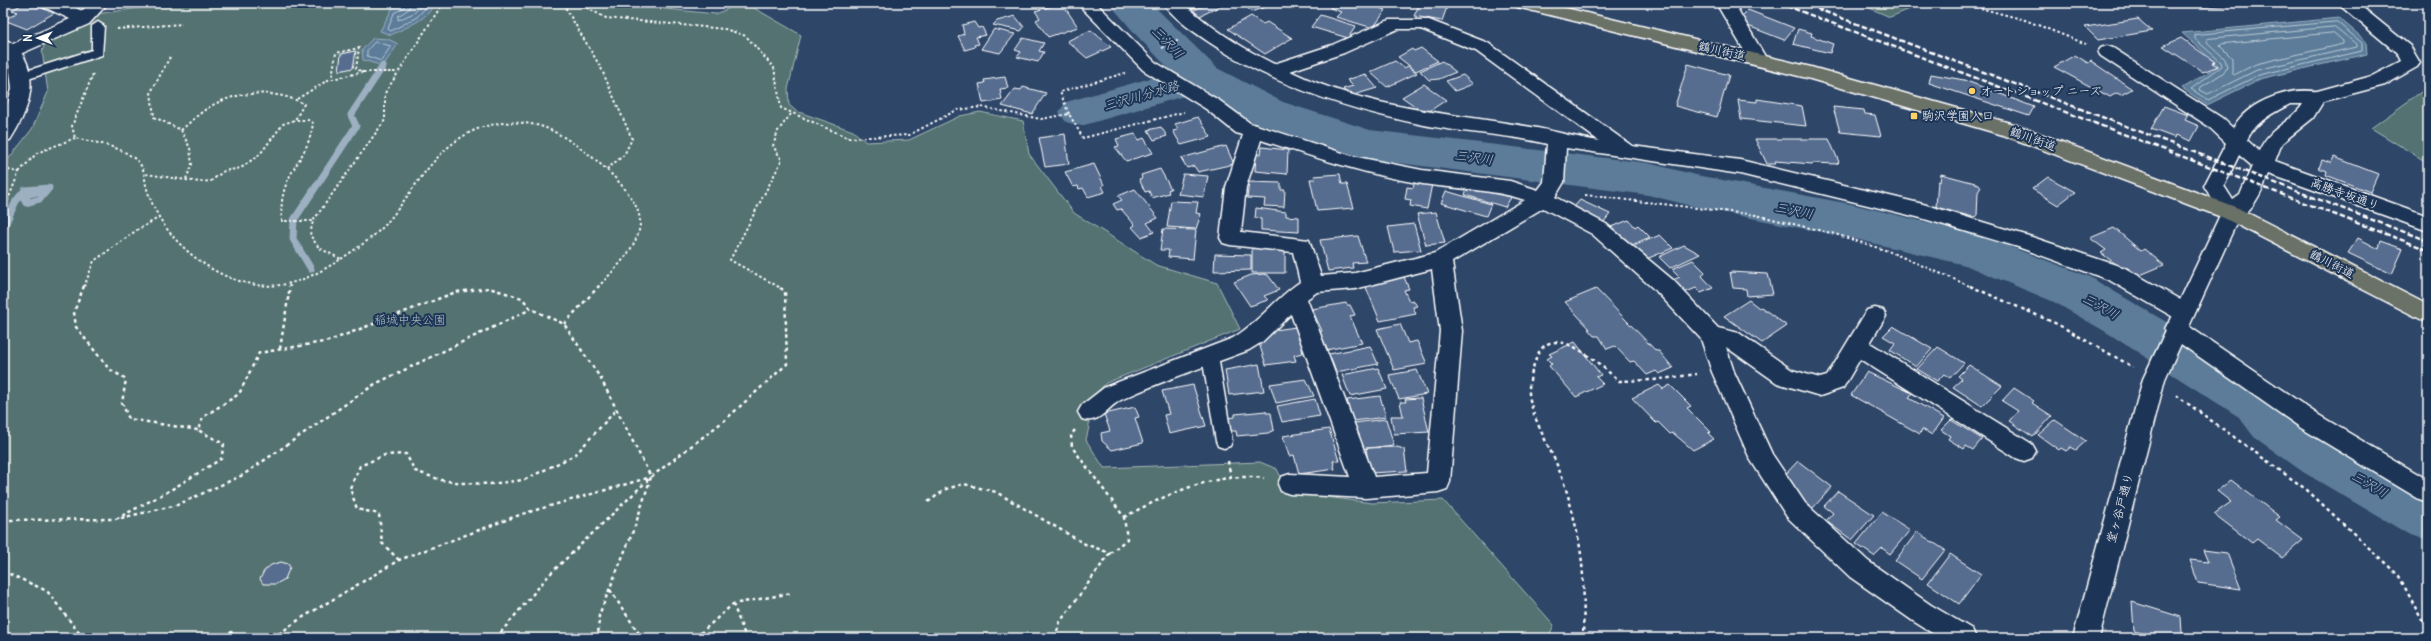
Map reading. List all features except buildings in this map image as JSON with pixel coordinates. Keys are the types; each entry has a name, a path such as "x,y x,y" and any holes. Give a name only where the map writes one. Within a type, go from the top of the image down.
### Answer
{"main road":[{"name":"鶴川街道","path":"1523,3 1758,60 1908,99 2010,130 2231,213 2428,315"}],"street":[{"path":"50,3 68,10 93,27"},
{"path":"93,27 99,3"},
{"path":"1086,3 1148,65 1209,102 1243,128 1350,162 1422,177 1510,188 1549,191 1599,229 1665,286 1711,335 1723,372 1762,459 1796,510 1859,569 1922,613 1963,638"},
{"path":"1172,3 1202,29 1238,53 1339,98 1424,118 1556,145 1579,145 1740,167 1809,182 1923,212 2025,242 2117,274 2180,320 2309,421 2428,492"},
{"path":"1725,3 1758,60"},
{"path":"2231,213 2214,186 2244,126 2263,110 2288,98 2317,97 2380,80 2411,63 2404,50 2346,3"},
{"path":"1274,70 1338,49 1395,24 1423,24 1482,47 1628,152"},
{"path":"3,135 18,107 21,77 7,48 93,27"},
{"path":"2107,52 2216,122 2262,164"},
{"path":"2180,320 2231,213 2248,199 2262,164 2274,140 2306,114 2317,97"},
{"path":"1254,132 1236,187 1230,238 1302,245 1304,290 1366,488"},
{"path":"1090,412 1113,393 1241,344 1254,336 1304,290 1355,281 1441,260 1549,191 1556,145"},
{"name":"高勝寺坂通り","path":"2262,164 2428,224"},
{"path":"1290,484 1366,488 1438,482 1451,331 1441,260"},
{"path":"1711,335 1732,339 1785,377 1820,387 1835,382 1875,316"},
{"name":"堂ヶ谷戸通り","path":"2086,638 2154,379 2180,320"},
{"path":"1857,346 2024,451"}],"lane":[{"path":"21,77 98,52 93,27"},
{"path":"1210,356 1224,441"}],"path":[{"path":"341,260 319,248 310,236 312,221 385,120 385,93 397,72 443,3"},
{"path":"565,3 565,7 601,68 632,139 624,155 607,169"},
{"path":"578,3 606,18 622,21 725,29 746,36 769,60 776,75 781,108 791,114 849,138 909,135 957,110 981,107 1041,119 1069,114"},
{"path":"1961,3 1987,9 2054,30 2107,52"},
{"path":"93,27 182,24"},
{"path":"1182,38 1148,65 1060,92 1069,114 1083,138 1209,102"},
{"path":"332,77 336,53 359,48 356,69 363,72"},
{"path":"75,138 72,126 93,76 98,52"},
{"path":"170,57 151,92 154,117 181,130 190,148 192,165 186,179"},
{"path":"297,99 332,77 342,73 397,72"},
{"path":"181,130 220,101 270,93 290,95 304,104 295,120"},
{"path":"496,638 549,575 651,477 725,420 787,364 785,291 730,260 782,160 773,146 778,131 791,114"},
{"path":"146,174 199,182 211,181 224,171 241,168 260,154 283,124 295,120 308,120 313,123 314,133 286,177 278,206 282,221 312,221"},
{"path":"3,212 19,172 37,153 75,138 124,152 139,163 146,174 147,188 160,218 180,246 202,262 228,277 245,283 266,286 290,284 308,279 341,260 373,236 449,146 475,130 486,126 509,124 531,125 545,128 574,144 607,169 634,202 640,222 636,235 629,249 599,287 564,324"},
{"path":"3,169 19,172"},
{"path":"1549,191 1756,215 1835,234 1888,251 2057,324 2154,379 2313,495 2400,576 2428,632"},
{"path":"116,519 170,492 221,459 224,444 198,430 129,419 122,403 126,379 110,369 76,327 74,312 94,261 137,230 160,218"},
{"path":"280,349 290,284"},
{"path":"198,430 204,417 239,394 259,353 329,340 456,292 488,288 522,298 531,309 564,324 601,379 651,477 610,590 599,615 598,638"},
{"path":"3,520 116,519 177,505 243,475 375,384 531,309"},
{"path":"1583,638 1584,587 1579,540 1560,473 1530,399 1532,368 1540,350 1550,342 1567,343 1585,351 1619,381 1654,380 1723,372"},
{"path":"398,560 382,543 379,514 358,509 350,488 360,466 385,455 406,454 415,471 441,480 490,484 524,480 575,455 616,410"},
{"path":"1055,638 1060,622 1110,553 1127,539 1124,517 1072,447 1071,435 1090,412"},
{"path":"1124,517 1180,489 1215,480 1254,476 1290,484"},
{"path":"273,638 300,619 398,560 522,514 651,477"},
{"path":"928,502 946,489 964,484 996,492 1085,544 1110,553"},
{"path":"3,571 47,591 83,638"},
{"path":"610,590 642,638"},
{"path":"695,638 733,604 792,593"},
{"path":"733,604 746,638"},
{"path":"231,631 233,638"}],"green space":[{"name":"稲城中央公園","path":"176,3 637,3 656,8 716,14 734,6 749,5 801,35 788,89 789,105 796,111 853,131 866,142 909,140 960,116 980,112 1023,121 1029,154 1074,213 1156,265 1217,283 1240,329 1106,383 1088,402 1089,427 1086,440 1104,468 1260,462 1277,469 1288,492 1372,503 1443,500 1554,625 1548,638 3,638 3,166 32,129 48,92 42,51 46,42 96,14"},
{"path":"1858,3 1925,3 1890,17"},
{"path":"2428,87 2428,163 2371,128"},
{"path":"2404,505 2428,521 2428,544"}],"water":[{"path":"405,3 434,3 432,9 427,14 409,26 391,35 380,31 392,9"},
{"path":"2339,18 2366,41 2367,54 2260,79 2207,105 2182,88 2219,66 2182,33"},
{"path":"373,38 388,39 398,44 383,66 363,60 362,50"}],"waterway":[{"name":"三沢川","path":"1129,3 1202,77"},
{"path":"311,269 293,239 294,220 356,126 351,115 383,66"},
{"name":"三沢川分水路","path":"1081,112 1202,77"},
{"name":"三沢川","path":"1202,77 1268,112 1367,144 1648,179 1696,191 1851,221 1976,251 2071,289 2124,319 2258,402 2273,422 2322,456 2428,517"},
{"path":"3,229 16,201 25,190 49,188 40,199 26,203 24,199 29,194 37,192"}],"railway":[{"path":"1779,3 2428,250"},
{"path":"1802,3 2428,241"}],"place":[{"name":"オートショップ ニーズ","path":"1972,91"},
{"name":"駒沢学園入口","path":"1914,116"}]}
